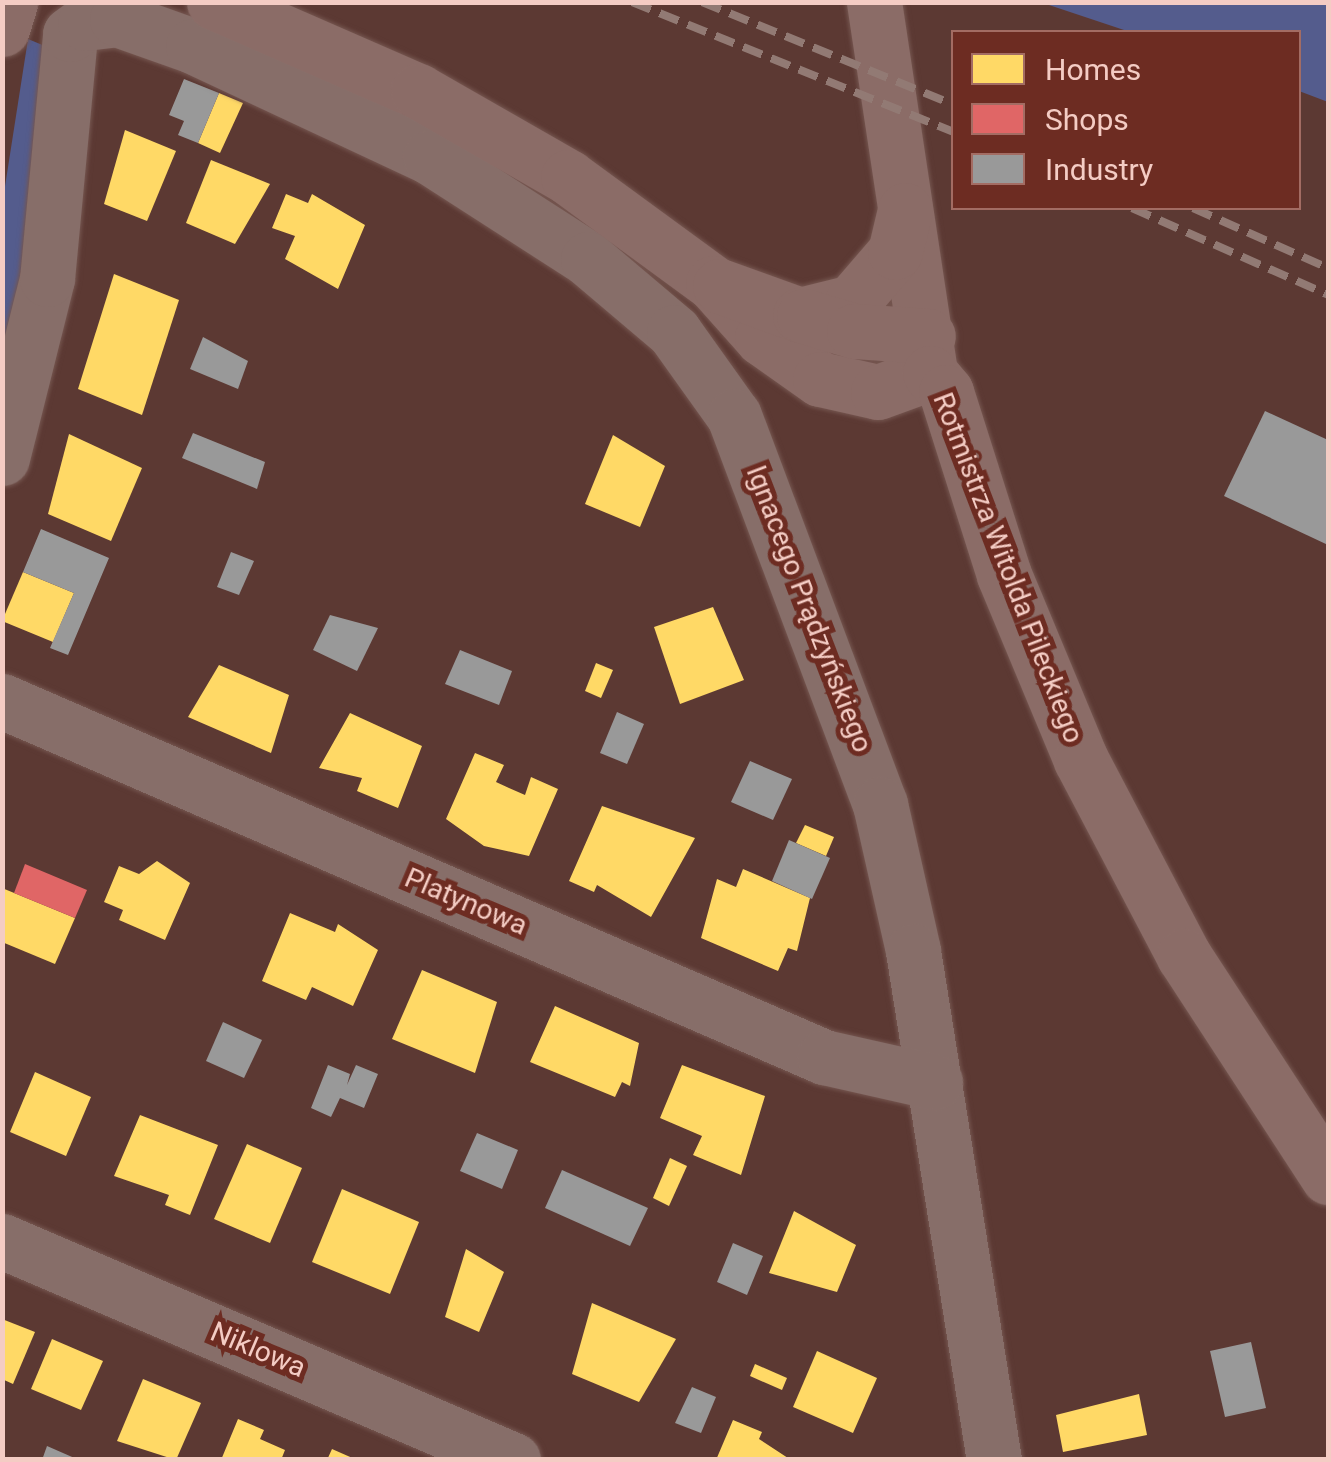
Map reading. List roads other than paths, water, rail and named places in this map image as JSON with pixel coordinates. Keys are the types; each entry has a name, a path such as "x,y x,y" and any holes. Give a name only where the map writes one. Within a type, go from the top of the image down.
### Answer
{"main road":[{"path":"2,29 10,2"},
{"name":"Rotmistrza Witolda Pileckiego","path":"874,2 929,354 946,392 1004,575 1107,812 1214,1006 1328,1177"},
{"path":"204,24 472,120 568,176 713,284 762,338 820,380 878,392 929,354"},
{"path":"800,315 852,302 876,282 900,240 905,202"},
{"path":"713,284 929,354"}],"street":[{"name":"Ignacego Prądzyńskiego","path":"2,458 47,279 70,34 117,19 204,24 430,157 633,293 712,375 870,768 934,1082 994,1460"},
{"name":"Platynowa","path":"2,702 854,1069 934,1082"},
{"name":"Niklowa","path":"2,1241 513,1460"}],"railway":[{"path":"632,2 951,131"},
{"path":"702,2 951,104"},
{"path":"1137,210 1328,295"},
{"path":"1198,210 1328,268"}]}
